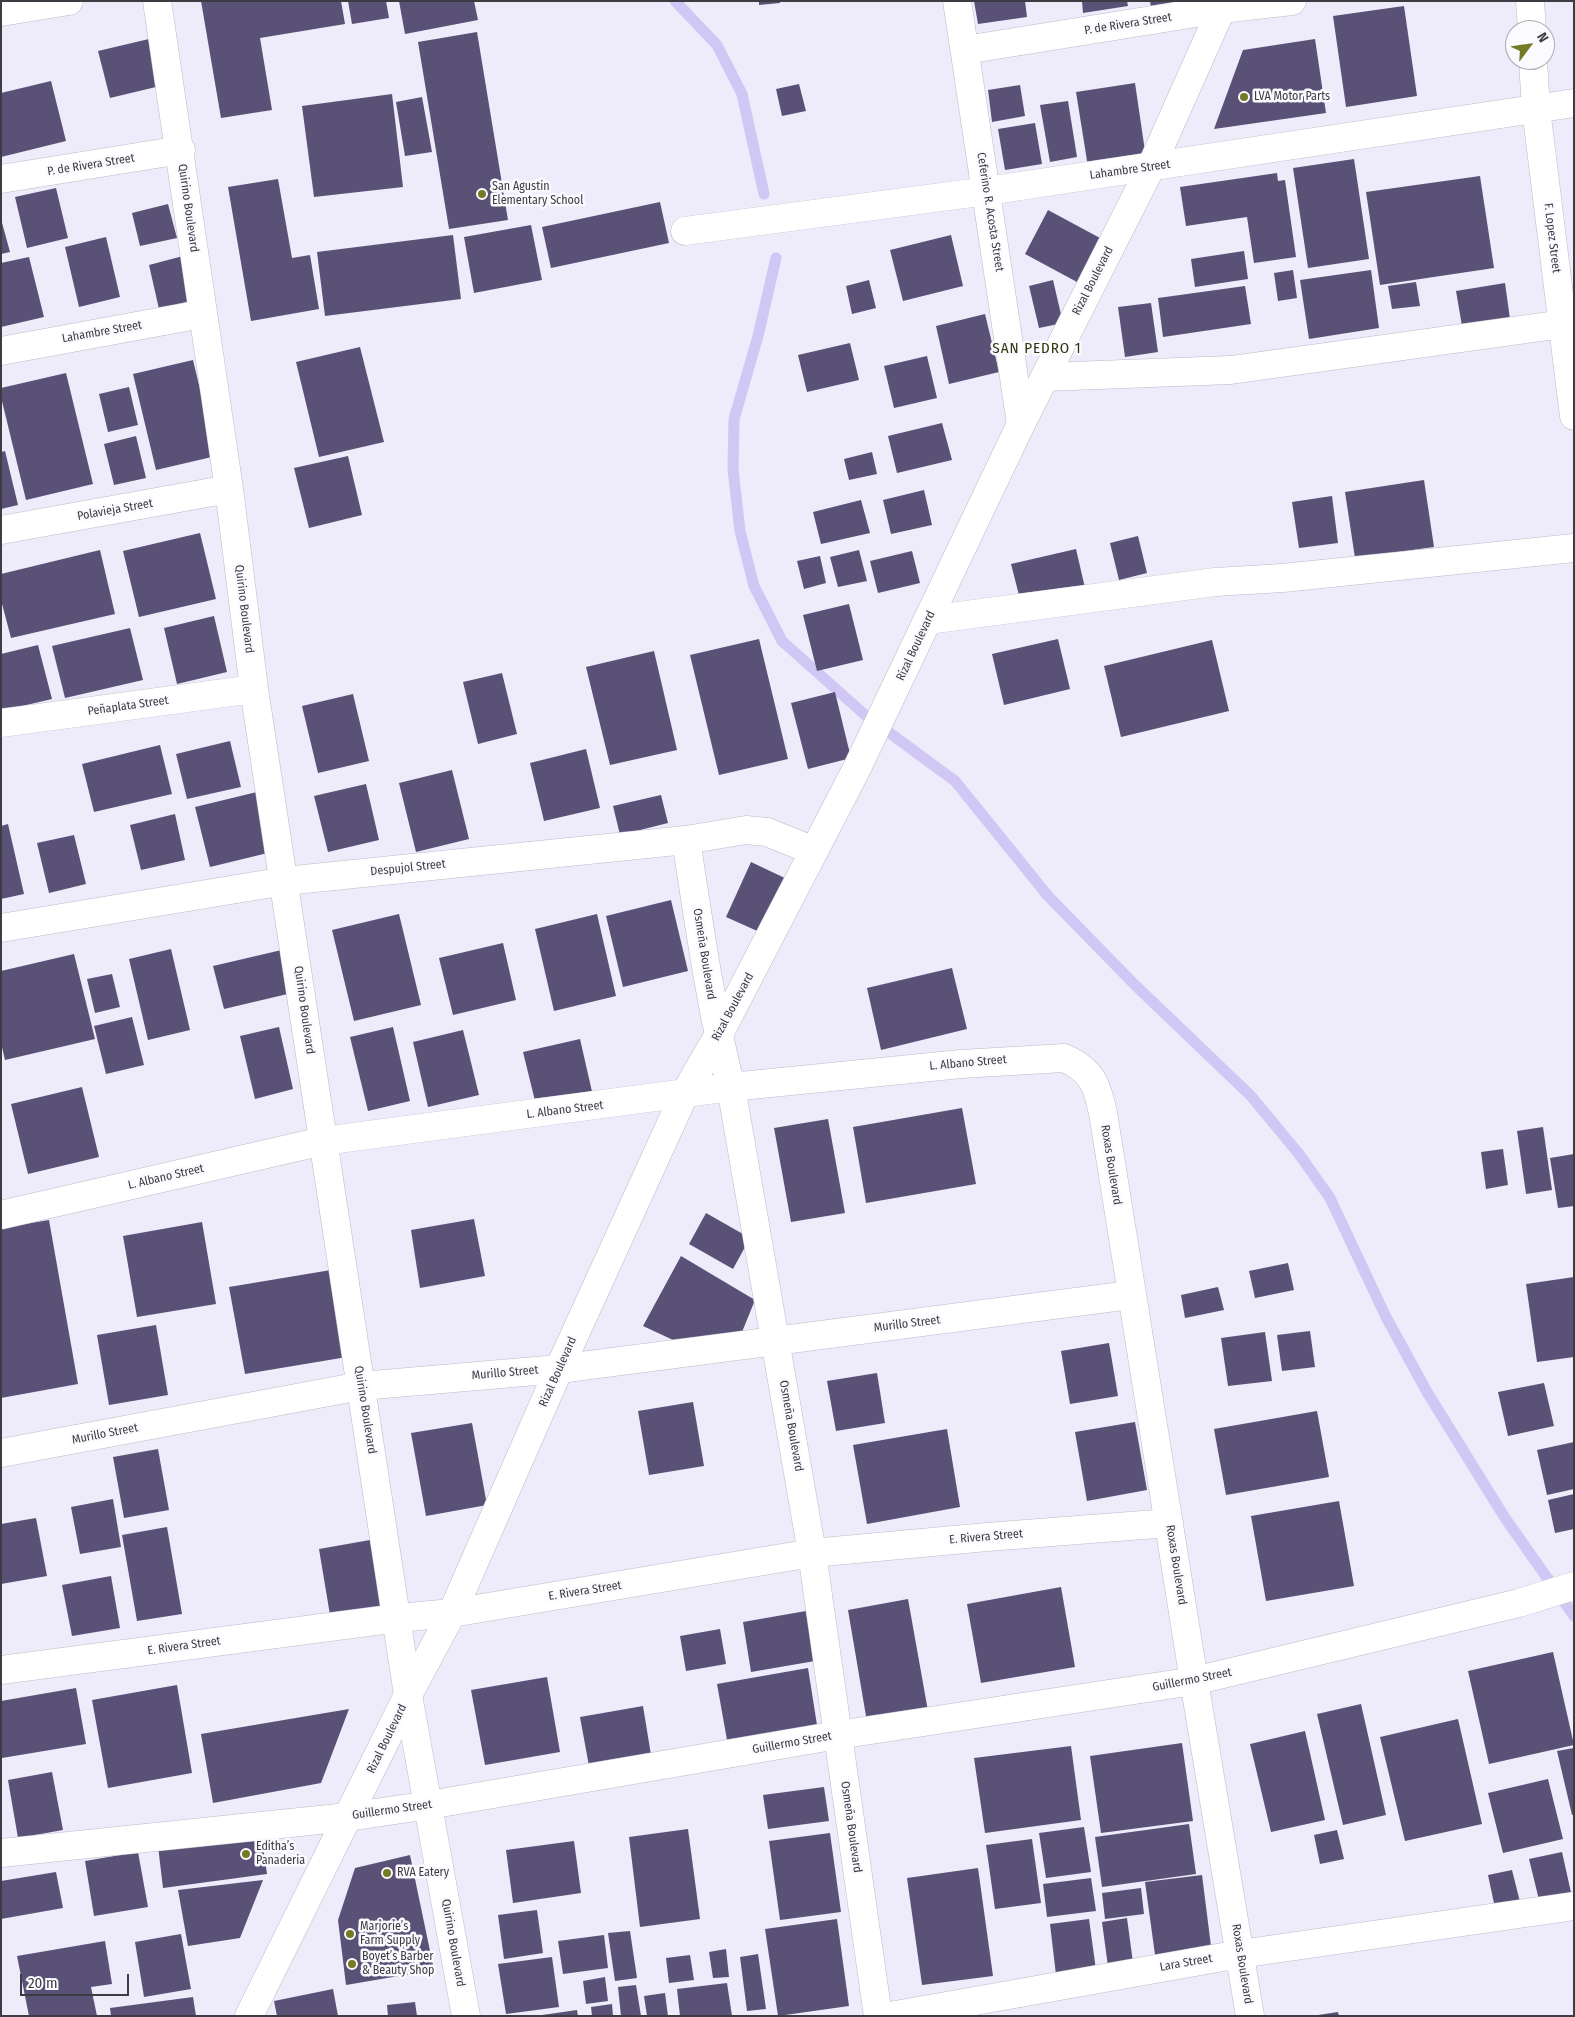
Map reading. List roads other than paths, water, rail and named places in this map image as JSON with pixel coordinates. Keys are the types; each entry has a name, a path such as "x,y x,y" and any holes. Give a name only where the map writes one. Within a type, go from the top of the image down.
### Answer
{"street":[{"path":"1,12 69,1"},
{"name":"Quirino Boulevard","path":"157,1 181,150 202,314 229,489 254,689 285,881 323,1141 398,1618 408,1695 466,2016"},
{"name":"Ceferino R. Acosta Street","path":"957,1 1021,424"},
{"name":"P. de Rivera Street","path":"964,50 1223,5 1292,1"},
{"path":"1530,1 1531,20"},
{"name":"Rizal Boulevard","path":"249,2016 408,1695 452,1613 559,1369 684,1095 718,1036 856,770 1021,424 1151,167 1223,5"},
{"name":"F. Lopez Street","path":"1534,70 1536,108 1574,416"},
{"name":"Lahambre Street","path":"685,231 987,191 1574,103"},
{"name":"P. de Rivera Street","path":"1,179 181,150"},
{"name":"Lahambre Street","path":"1,351 202,314"},
{"path":"1045,378 1231,370 1563,324"},
{"name":"Polavieja Street","path":"1,530 229,489"},
{"path":"928,620 1214,582 1284,578 1574,548"},
{"name":"Peñaplata Street","path":"1,723 254,689"},
{"name":"Despujol Street","path":"1,928 285,881 686,840 746,830 767,832 814,851"},
{"name":"Osmeña Boulevard","path":"686,840 718,1036 731,1087 812,1553 878,2016"},
{"name":"L. Albano Street","path":"1,1215 323,1141 684,1095 731,1087 961,1064 1064,1058 1076,1063 1088,1073 1097,1087 1103,1114"},
{"name":"Roxas Boulevard","path":"1103,1114 1130,1295 1250,2016"},
{"name":"Murillo Street","path":"1,1453 361,1386 559,1369 1130,1295"},
{"name":"E. Rivera Street","path":"1,1670 398,1618 452,1613 812,1553 1169,1523"},
{"name":"Guillermo Street","path":"1,1853 348,1817 429,1805 838,1735 1194,1682 1519,1603 1574,1586"},
{"name":"Lara Street","path":"890,2016 1240,1954 1574,1906"}],"waterway":[{"path":"675,1 717,45 742,94 764,194"},
{"path":"776,258 758,336 734,419 733,469 740,531 754,586 782,641 864,714 955,781 1048,896 1135,985 1251,1096 1299,1154 1330,1198 1386,1317 1427,1392 1505,1518 1574,1616"}],"place":[{"name":"LVA Motor Parts","path":"1244,97"},
{"name":"San Agustin Elementary School","path":"482,194"},
{"name":"Editha’s Panaderia","path":"246,1854"},
{"name":"RVA Eatery","path":"387,1873"},
{"name":"Marjorie’s Farm Supply","path":"350,1934"},
{"name":"Boyet’s Barber & Beauty Shop","path":"352,1964"}],"district":[{"name":"SAN PEDRO 1","path":"1037,349"}]}
